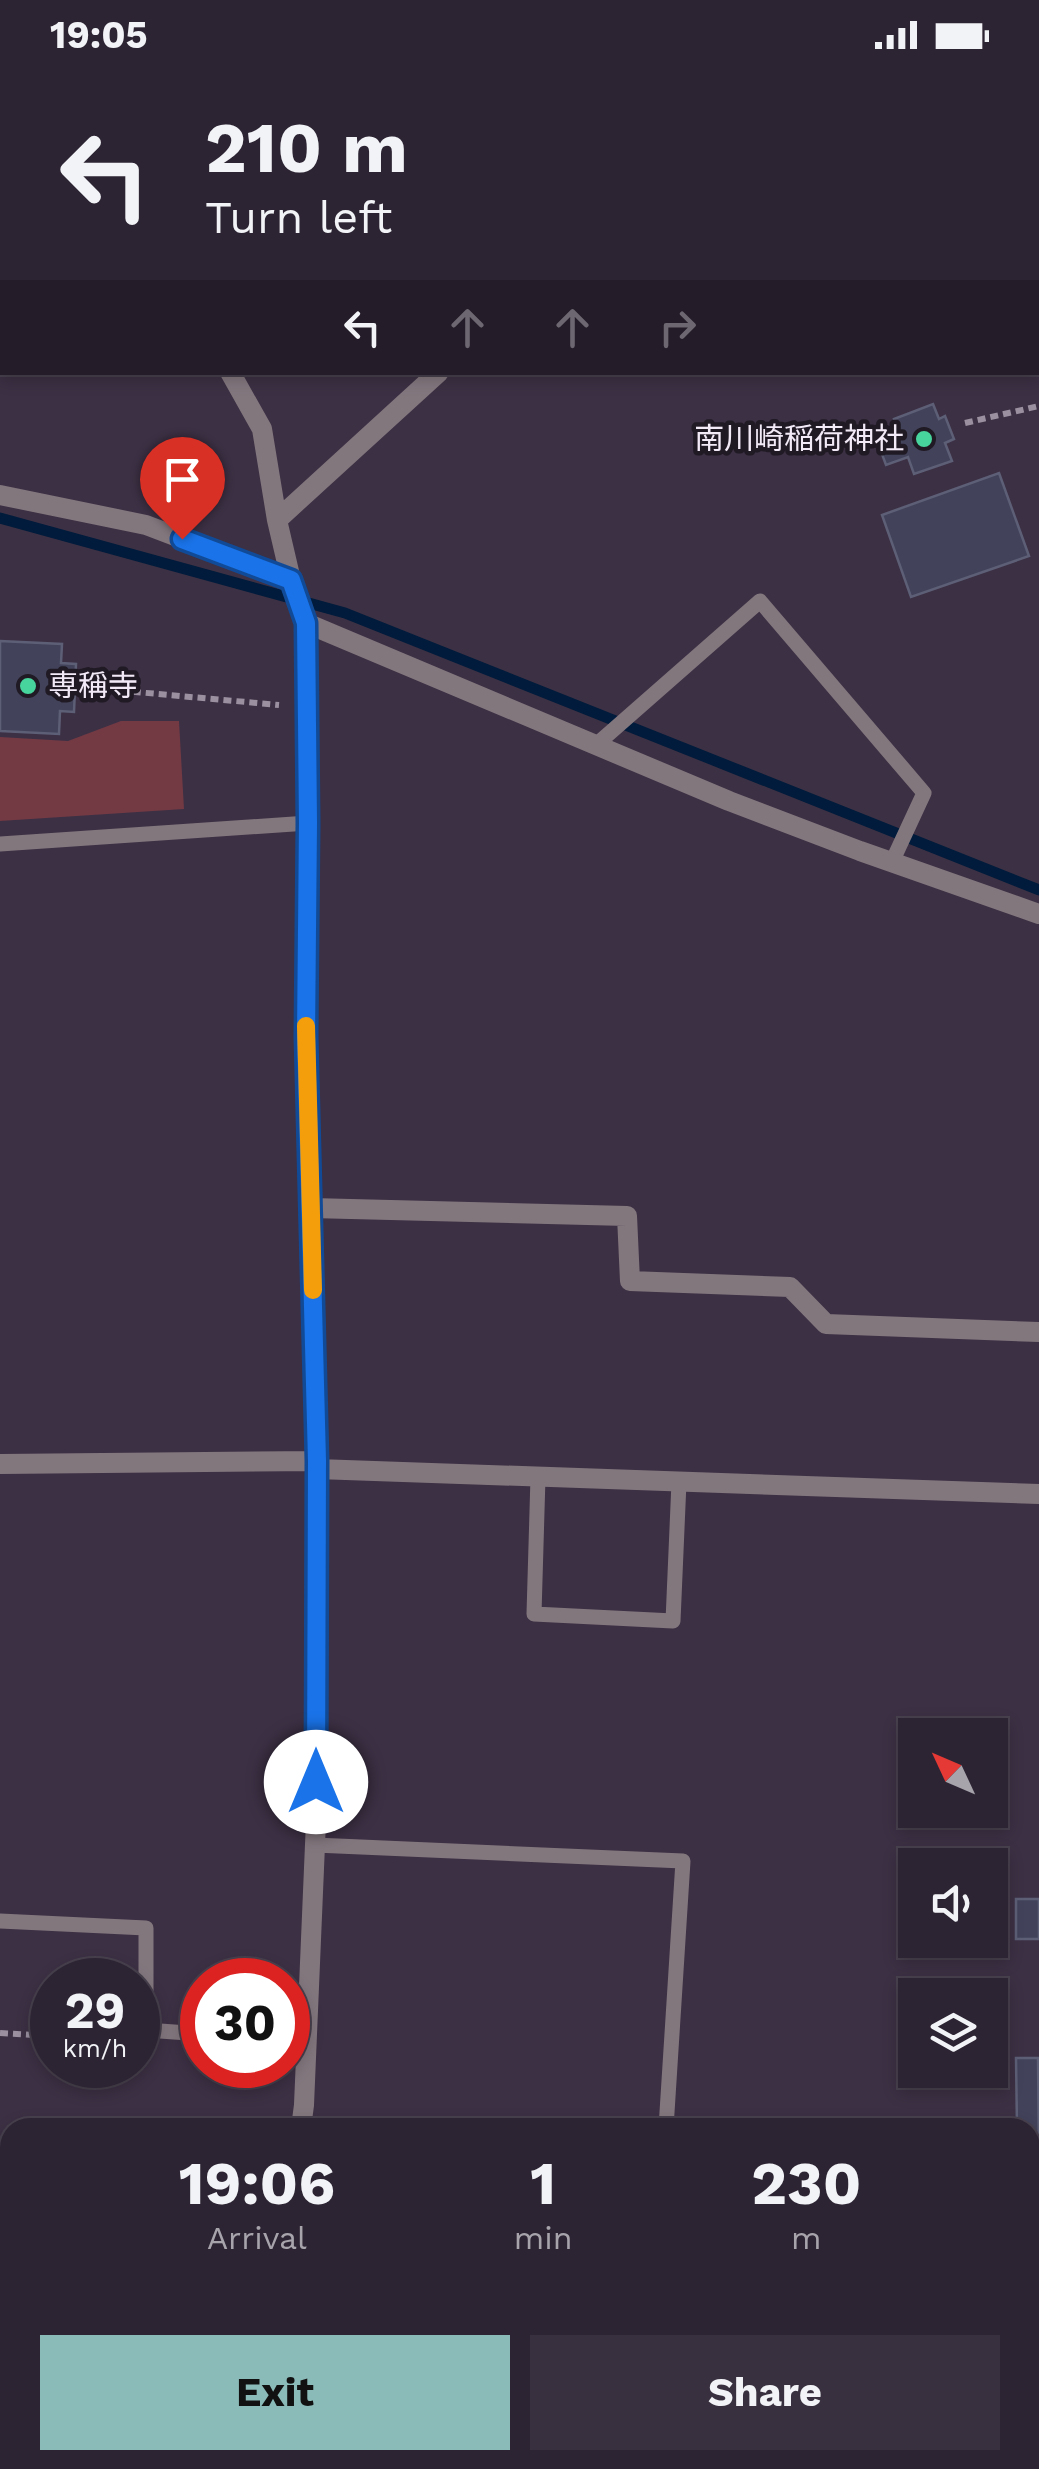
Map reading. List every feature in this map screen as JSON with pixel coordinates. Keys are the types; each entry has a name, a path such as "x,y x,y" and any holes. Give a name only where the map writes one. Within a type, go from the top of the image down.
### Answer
{"street":[{"path":"232,375 262,429 277,520 306,623 306,1036 317,1465 315,1845 305,1958"},
{"path":"277,520 435,375"},
{"path":"0,494 146,525 291,580"},
{"path":"306,623 729,801 1039,914"},
{"path":"311,1208 627,1216 630,1281 790,1288 826,1324 1039,1332"},
{"path":"0,1464 317,1465 538,1477 1039,1494"},
{"path":"302,2088 302,2118"}],"lane":[{"path":"596,745 760,601 924,793 892,862"},
{"path":"0,844 308,823"},
{"path":"538,1477 534,1614 672,1621 679,1482"},
{"path":"315,1845 683,1861 667,2118"},
{"path":"0,1921 146,1928 146,2030 180,2032"}],"path":[{"path":"965,423 1039,406"},
{"path":"81,687 286,706"},
{"path":"0,2032 30,2034"}],"shaded area":[{"path":"121,721 179,721 184,809 0,821 0,737 68,741"}],"building":[{"path":"933,404 939,419 945,416 954,439 945,443 952,461 914,474 908,457 886,465 876,438 898,430 894,419"},
{"path":"999,473 1029,556 911,597 882,515"},
{"path":"0,641 62,644 61,663 76,664 74,712 60,711 59,734 0,731"},
{"path":"1016,1899 1039,1899 1039,1939 1016,1939"},
{"path":"1016,2058 1038,2058 1039,2118 1017,2118"}],"waterway":[{"path":"0,518 345,613 1039,890"}],"slow traffic":[{"path":"306,1026 313,1290"}],"place":[{"name":"南川崎稲荷神社","path":"924,439"},
{"name":"専稱寺","path":"28,686"}],"route":[{"path":"182,539 291,580 306,623 306,1036 317,1461 316,1782"}]}
